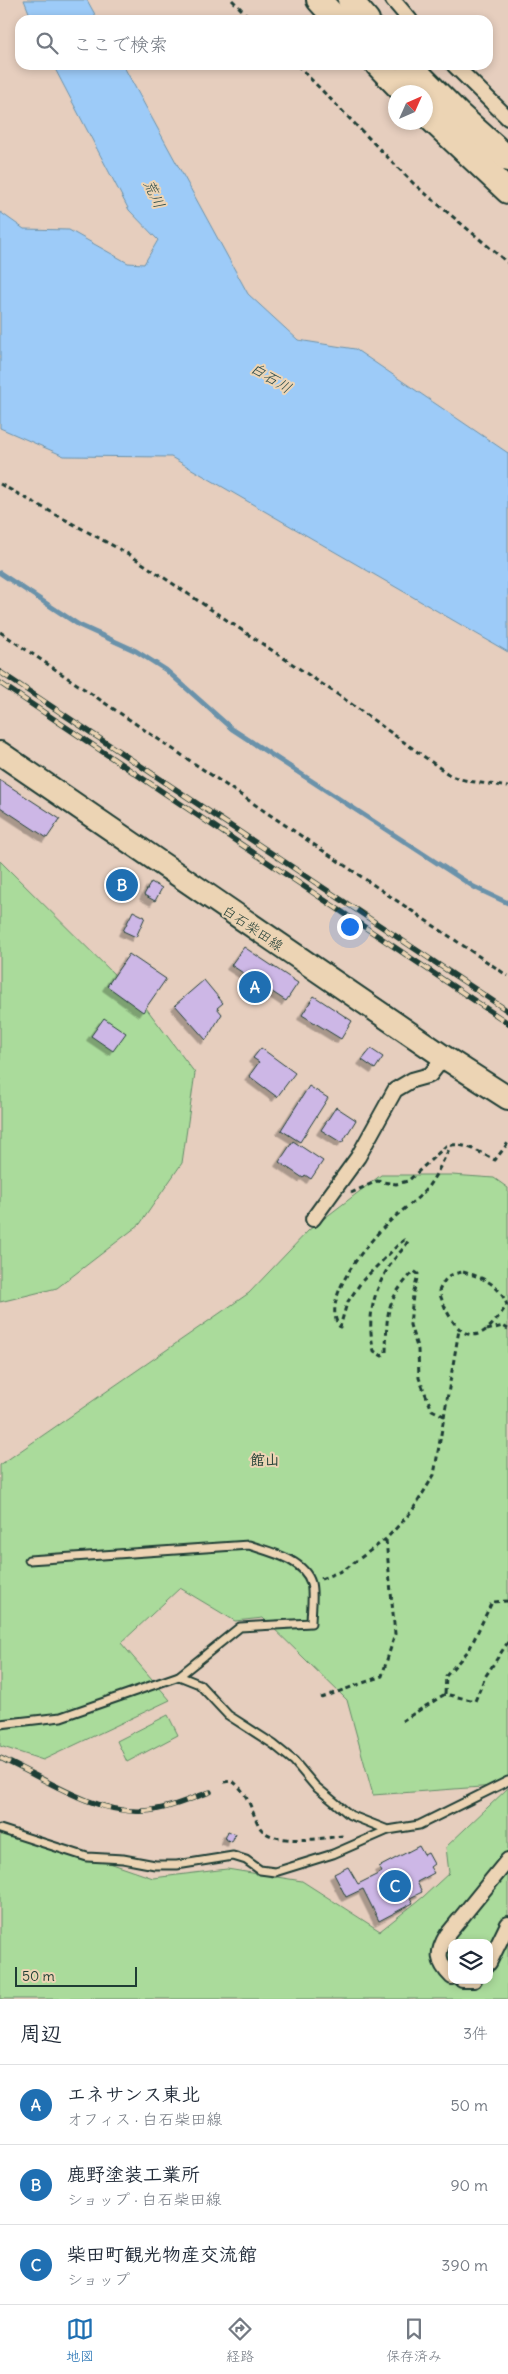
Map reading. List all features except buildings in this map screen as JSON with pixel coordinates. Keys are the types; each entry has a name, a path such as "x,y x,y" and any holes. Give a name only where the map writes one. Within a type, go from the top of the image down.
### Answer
{"highway":[{"path":"319,0 332,15"},
{"path":"350,0 363,15"},
{"path":"383,70 397,85"},
{"path":"414,70 508,160"},
{"path":"433,121 508,191"}],"main road":[{"name":"白石柴田線","path":"0,753 444,1057 508,1098"}],"street":[{"path":"393,0 406,15"},
{"path":"459,70 508,118"},
{"path":"313,1219 358,1157 395,1090 412,1080 430,1075 444,1057"},
{"path":"448,1973 443,1968 439,1956 440,1946 446,1935 508,1860"},
{"path":"493,1955 508,1924"}],"lane":[{"path":"0,1724 61,1717 179,1676 240,1628 311,1623 311,1583 299,1565 276,1554 249,1545 29,1560"},
{"path":"179,1676 199,1684 228,1716 273,1744 294,1761 315,1786 350,1815 388,1830"},
{"path":"0,1829 87,1857 122,1859 155,1866 177,1865 233,1856 246,1860 260,1870 274,1872 333,1854 388,1830 419,1825 508,1781"}],"path":[{"path":"232,0 247,15"},
{"path":"301,70 414,184 508,262"},
{"path":"0,484 130,555 332,691 451,776 467,783 480,782 508,787"},
{"path":"0,632 508,976"},
{"path":"350,1194 376,1181 396,1184 408,1181 446,1146 452,1144 469,1146 495,1160 508,1142"},
{"path":"444,1416 432,1410 419,1378 418,1350 410,1325 413,1295 418,1274 414,1272 391,1300 387,1320 386,1353 382,1356 374,1351 370,1338 370,1315 376,1294 384,1275 408,1241 404,1240 398,1244 362,1281 347,1303 340,1327 335,1321 335,1303 340,1288 358,1257 385,1225 427,1188 452,1144"},
{"path":"486,1330 507,1305 503,1294 492,1284 477,1276 463,1272 445,1278 439,1291 443,1305 459,1330 472,1334 503,1326 508,1329"},
{"path":"311,1583 344,1570 386,1539 412,1511 434,1475 459,1330"},
{"path":"321,1698 382,1676 395,1634 386,1539"},
{"path":"445,1694 446,1676 469,1650 492,1602 508,1601"},
{"path":"402,1721 445,1694 475,1701 485,1677 508,1642"},
{"path":"224,1782 232,1781 243,1788 260,1829 271,1836 305,1841 348,1836 366,1839"}],"green space":[{"path":"0,861 140,1000 195,1073 182,1163 140,1224 57,1288 0,1302"},
{"path":"381,1175 452,1175 494,1178 508,1188 508,1785 373,1795 347,1700 263,1618 235,1621 180,1588 121,1643 170,1700 43,1760 0,1746 0,1465 249,1293 309,1230"},
{"path":"168,1715 178,1735 127,1762 117,1741"},
{"path":"508,1788 508,1999 0,1999 0,1828 8,1828 153,1878 227,1869 302,1881 380,1931 423,1897 449,1873 446,1847"}],"water":[{"path":"24,0 87,0 95,15 30,15"},
{"path":"56,70 126,70 248,294 298,340 355,349 508,453 508,652 171,457 64,456 0,428 0,212 24,229 69,230 128,263 144,264 158,240 129,210"}],"waterway":[{"path":"0,573 79,625 136,651 166,670 232,729 474,887 508,903"}],"railway":[{"path":"0,672 508,1011"},
{"path":"0,683 508,1023"},
{"path":"0,1758 89,1801 126,1811 161,1809 210,1792"}],"place":[{"name":"鹿野塗装工業所","path":"122,885"},
{"name":"エネサンス東北","path":"255,987"},
{"name":"柴田町観光物産交流館","path":"395,1886"}],"district":[{"name":"館山","path":"265,1460"}],"water label":[{"name":"荒川","path":"154,194"},
{"name":"白石川","path":"271,378"}]}
